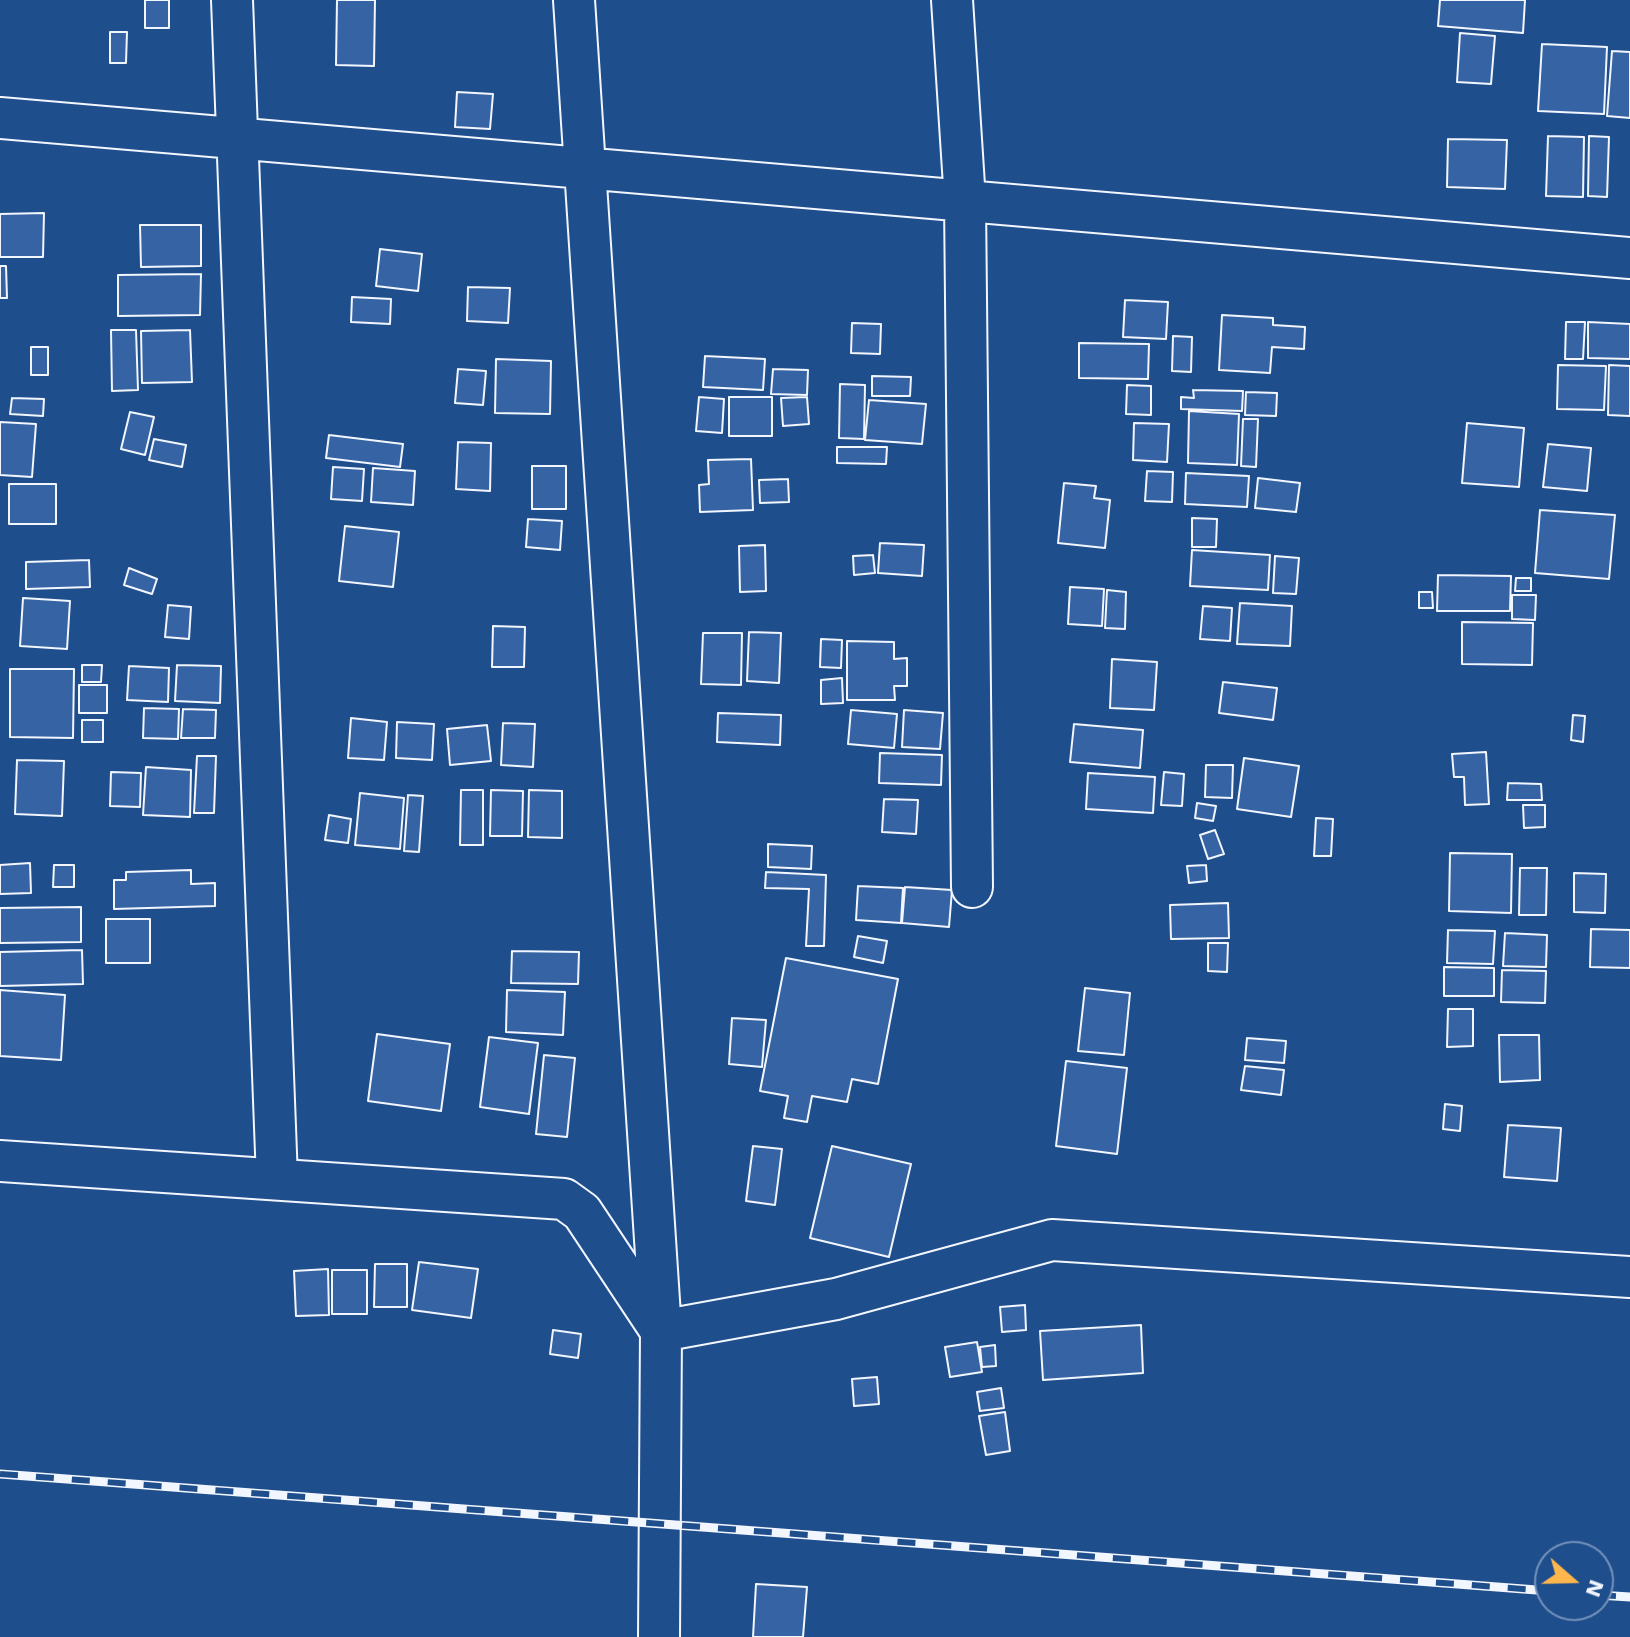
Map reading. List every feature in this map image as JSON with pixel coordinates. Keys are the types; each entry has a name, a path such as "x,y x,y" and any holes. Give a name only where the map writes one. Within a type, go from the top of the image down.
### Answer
{"street":[{"path":"232,0 277,1179"},
{"path":"574,0 661,1331 659,1637"},
{"path":"952,0 965,201 972,887"},
{"path":"0,118 1630,258"},
{"path":"6,1152 277,1179 564,1199 582,1212 661,1331"},
{"path":"661,1331 836,1299 1052,1240 1630,1277"}],"building":[{"path":"145,0 169,0 169,28 145,28"},
{"path":"337,0 375,0 374,66 336,65"},
{"path":"1440,0 1525,0 1523,33 1438,26"},
{"path":"110,32 127,32 126,63 110,63"},
{"path":"1460,33 1495,36 1491,84 1457,82"},
{"path":"1542,44 1607,47 1604,114 1538,111"},
{"path":"1612,51 1630,52 1630,118 1607,116"},
{"path":"457,92 493,94 490,129 455,127"},
{"path":"1548,136 1584,137 1583,197 1546,196"},
{"path":"1589,136 1609,137 1607,197 1588,196"},
{"path":"1448,139 1507,140 1505,189 1447,187"},
{"path":"44,213 43,257 0,257 0,214"},
{"path":"140,225 201,225 201,266 141,267"},
{"path":"380,249 422,254 418,291 376,286"},
{"path":"0,266 6,266 7,298 0,298"},
{"path":"201,274 200,315 118,316 118,275"},
{"path":"468,287 510,288 508,323 467,321"},
{"path":"352,297 391,299 390,324 351,322"},
{"path":"1125,300 1168,302 1166,339 1123,337"},
{"path":"1222,315 1273,318 1273,325 1305,327 1304,349 1272,347 1270,373 1219,370"},
{"path":"1566,322 1585,322 1583,359 1565,359"},
{"path":"1588,322 1630,324 1630,359 1588,358"},
{"path":"852,323 881,324 880,354 851,353"},
{"path":"111,330 136,330 138,390 112,391"},
{"path":"190,330 192,382 142,383 141,331"},
{"path":"1173,336 1192,337 1191,372 1172,371"},
{"path":"1079,343 1149,344 1148,379 1079,378"},
{"path":"31,347 48,347 48,375 31,375"},
{"path":"705,356 765,359 763,390 703,387"},
{"path":"496,359 551,361 550,414 495,413"},
{"path":"1558,365 1606,366 1604,410 1557,409"},
{"path":"1609,365 1630,366 1630,416 1608,415"},
{"path":"458,369 486,371 483,405 455,403"},
{"path":"773,369 808,370 807,395 771,394"},
{"path":"872,376 911,377 910,396 872,396"},
{"path":"840,384 865,385 864,439 839,438"},
{"path":"1127,385 1151,386 1151,415 1126,414"},
{"path":"1193,390 1243,391 1242,411 1181,409 1181,397 1194,398"},
{"path":"1246,392 1277,393 1276,416 1245,415"},
{"path":"699,397 724,399 722,433 696,431"},
{"path":"729,397 772,397 772,436 729,436"},
{"path":"807,397 809,424 783,426 781,398"},
{"path":"12,398 44,399 43,416 10,414"},
{"path":"869,400 926,404 922,444 865,440"},
{"path":"1189,411 1239,414 1237,465 1188,463"},
{"path":"130,412 154,417 145,455 121,449"},
{"path":"1243,419 1258,419 1256,467 1241,466"},
{"path":"0,422 36,424 32,477 0,475"},
{"path":"1134,423 1169,424 1167,462 1133,460"},
{"path":"1467,423 1524,428 1519,487 1462,483"},
{"path":"329,435 403,444 400,467 326,458"},
{"path":"154,439 186,445 182,467 149,460"},
{"path":"458,442 491,443 490,491 456,489"},
{"path":"1548,444 1591,448 1587,491 1543,487"},
{"path":"837,447 887,447 886,464 837,463"},
{"path":"751,459 753,510 700,512 699,485 709,484 708,460"},
{"path":"532,466 566,466 566,509 532,509"},
{"path":"333,467 364,469 362,501 331,499"},
{"path":"373,468 415,471 413,505 371,502"},
{"path":"1147,471 1173,472 1172,502 1145,501"},
{"path":"1186,473 1249,476 1247,507 1185,504"},
{"path":"1258,478 1300,483 1296,512 1255,508"},
{"path":"788,479 789,502 760,503 759,480"},
{"path":"1064,483 1096,486 1094,498 1110,500 1105,548 1058,543"},
{"path":"9,484 56,484 56,524 9,524"},
{"path":"1540,510 1615,515 1609,579 1535,573"},
{"path":"1192,518 1217,519 1216,547 1192,547"},
{"path":"528,519 562,521 560,550 526,547"},
{"path":"345,526 399,532 393,587 339,581"},
{"path":"880,543 924,545 922,576 878,573"},
{"path":"765,545 766,591 740,592 739,546"},
{"path":"1192,550 1270,555 1268,590 1190,586"},
{"path":"873,555 875,573 854,575 853,556"},
{"path":"1275,556 1299,558 1296,594 1273,593"},
{"path":"89,560 90,587 26,589 26,562"},
{"path":"129,568 157,579 152,594 124,585"},
{"path":"1438,575 1511,576 1510,611 1437,611"},
{"path":"1516,578 1531,578 1531,591 1515,591"},
{"path":"1070,587 1104,589 1102,626 1068,624"},
{"path":"1107,590 1126,592 1125,629 1105,628"},
{"path":"1419,592 1432,592 1433,608 1419,608"},
{"path":"1512,595 1536,595 1535,620 1512,619"},
{"path":"23,598 70,601 67,649 20,646"},
{"path":"1240,603 1292,606 1290,646 1237,644"},
{"path":"168,605 191,607 189,639 165,637"},
{"path":"1203,606 1232,608 1230,641 1200,639"},
{"path":"1462,622 1533,623 1532,665 1462,664"},
{"path":"493,626 525,627 524,667 492,667"},
{"path":"749,632 781,633 779,683 747,681"},
{"path":"703,633 742,633 741,685 701,684"},
{"path":"821,639 842,640 841,668 820,667"},
{"path":"847,641 894,642 894,659 907,658 907,686 894,686 895,700 847,700"},
{"path":"1112,659 1157,662 1154,710 1110,708"},
{"path":"82,665 102,665 101,682 82,682"},
{"path":"177,665 221,666 220,703 175,701"},
{"path":"129,666 169,668 168,702 127,700"},
{"path":"10,669 74,669 73,738 10,737"},
{"path":"842,678 843,703 821,704 821,680"},
{"path":"1223,682 1277,688 1273,720 1219,713"},
{"path":"79,685 107,685 107,713 79,713"},
{"path":"144,708 179,709 178,739 143,738"},
{"path":"183,709 216,710 215,738 181,738"},
{"path":"851,710 897,714 894,748 848,744"},
{"path":"904,710 943,713 940,749 902,747"},
{"path":"718,713 781,715 780,745 717,742"},
{"path":"1573,715 1585,716 1583,742 1571,740"},
{"path":"351,718 387,722 384,760 348,758"},
{"path":"82,720 103,720 103,742 82,742"},
{"path":"397,722 434,724 432,760 396,758"},
{"path":"503,723 535,724 533,767 501,765"},
{"path":"1074,724 1143,730 1140,768 1070,762"},
{"path":"487,725 491,761 450,765 447,729"},
{"path":"1486,752 1489,804 1465,805 1464,777 1454,777 1452,754"},
{"path":"880,753 942,755 941,785 879,783"},
{"path":"197,756 216,756 214,813 194,813"},
{"path":"1244,758 1299,766 1291,817 1237,809"},
{"path":"17,760 64,761 62,816 15,814"},
{"path":"1206,765 1233,765 1232,798 1205,797"},
{"path":"146,767 191,770 190,817 143,815"},
{"path":"111,772 141,773 140,807 110,806"},
{"path":"1164,772 1184,774 1182,806 1161,805"},
{"path":"1088,773 1155,777 1153,813 1086,809"},
{"path":"1508,783 1541,784 1542,800 1507,800"},
{"path":"461,790 483,790 483,845 460,845"},
{"path":"491,790 523,791 522,836 490,836"},
{"path":"529,790 562,791 562,838 528,837"},
{"path":"360,793 404,798 400,849 355,845"},
{"path":"408,795 423,796 419,852 404,851"},
{"path":"884,799 918,800 916,834 882,832"},
{"path":"1197,803 1216,806 1213,821 1195,818"},
{"path":"1523,805 1545,805 1545,827 1524,828"},
{"path":"329,815 351,819 348,843 325,840"},
{"path":"1316,818 1333,819 1331,856 1314,856"},
{"path":"1215,830 1224,854 1208,859 1200,835"},
{"path":"768,844 812,846 811,869 768,867"},
{"path":"1450,853 1512,854 1511,913 1449,911"},
{"path":"30,863 31,893 0,894 0,865"},
{"path":"54,865 74,865 74,887 53,887"},
{"path":"1206,865 1207,881 1189,883 1187,866"},
{"path":"1520,868 1547,868 1546,915 1519,915"},
{"path":"191,870 191,884 215,883 215,906 114,909 114,880 126,880 126,872"},
{"path":"766,872 826,875 824,946 806,946 809,889 765,888"},
{"path":"1574,873 1606,874 1605,913 1574,912"},
{"path":"858,886 903,888 901,923 856,920"},
{"path":"905,887 952,890 949,927 902,923"},
{"path":"1228,903 1229,938 1171,939 1170,905"},
{"path":"81,907 81,942 0,943 0,908"},
{"path":"106,919 150,919 150,963 106,963"},
{"path":"1591,929 1630,930 1630,968 1590,967"},
{"path":"1448,930 1495,931 1493,964 1447,963"},
{"path":"1505,933 1547,935 1546,967 1503,966"},
{"path":"858,936 887,941 883,963 854,957"},
{"path":"1208,943 1228,943 1227,972 1208,971"},
{"path":"82,950 83,984 0,986 0,952"},
{"path":"512,951 579,952 578,984 511,983"},
{"path":"786,958 898,979 878,1084 852,1079 847,1102 812,1096 807,1122 784,1118 788,1096 760,1091"},
{"path":"1444,967 1494,968 1494,996 1444,996"},
{"path":"1502,970 1546,971 1545,1003 1501,1002"},
{"path":"1085,988 1130,993 1124,1055 1078,1051"},
{"path":"0,990 65,995 61,1060 0,1056"},
{"path":"507,990 565,992 563,1035 506,1032"},
{"path":"1448,1009 1473,1009 1473,1046 1447,1047"},
{"path":"732,1018 766,1020 762,1067 729,1064"},
{"path":"377,1034 450,1044 441,1111 368,1101"},
{"path":"1499,1035 1539,1035 1540,1080 1500,1082"},
{"path":"489,1037 538,1043 529,1114 480,1107"},
{"path":"1247,1038 1286,1041 1284,1063 1245,1060"},
{"path":"544,1055 575,1058 567,1137 536,1134"},
{"path":"1066,1061 1127,1068 1117,1154 1056,1146"},
{"path":"1245,1066 1284,1070 1281,1095 1241,1090"},
{"path":"1445,1104 1462,1106 1460,1131 1443,1129"},
{"path":"1508,1125 1561,1128 1557,1181 1504,1177"},
{"path":"753,1146 782,1149 775,1205 746,1201"},
{"path":"832,1146 911,1164 889,1257 810,1238"},
{"path":"419,1262 478,1269 471,1318 412,1310"},
{"path":"375,1264 407,1264 407,1307 374,1307"},
{"path":"328,1269 329,1315 296,1316 294,1271"},
{"path":"332,1270 367,1270 367,1314 332,1314"},
{"path":"1025,1305 1026,1330 1002,1332 1000,1307"},
{"path":"1141,1325 1143,1373 1043,1380 1040,1331"},
{"path":"553,1330 581,1334 578,1358 550,1354"},
{"path":"977,1342 982,1372 950,1377 945,1347"},
{"path":"995,1345 996,1366 982,1367 980,1347"},
{"path":"877,1377 879,1404 854,1406 852,1379"},
{"path":"1001,1388 1004,1408 980,1411 977,1392"},
{"path":"1005,1412 1010,1451 986,1455 979,1416"},
{"path":"756,1584 807,1587 803,1637 753,1637"}],"railway":[{"path":"0,1474 1534,1590"},
{"path":"1614,1596 1630,1597"}]}
